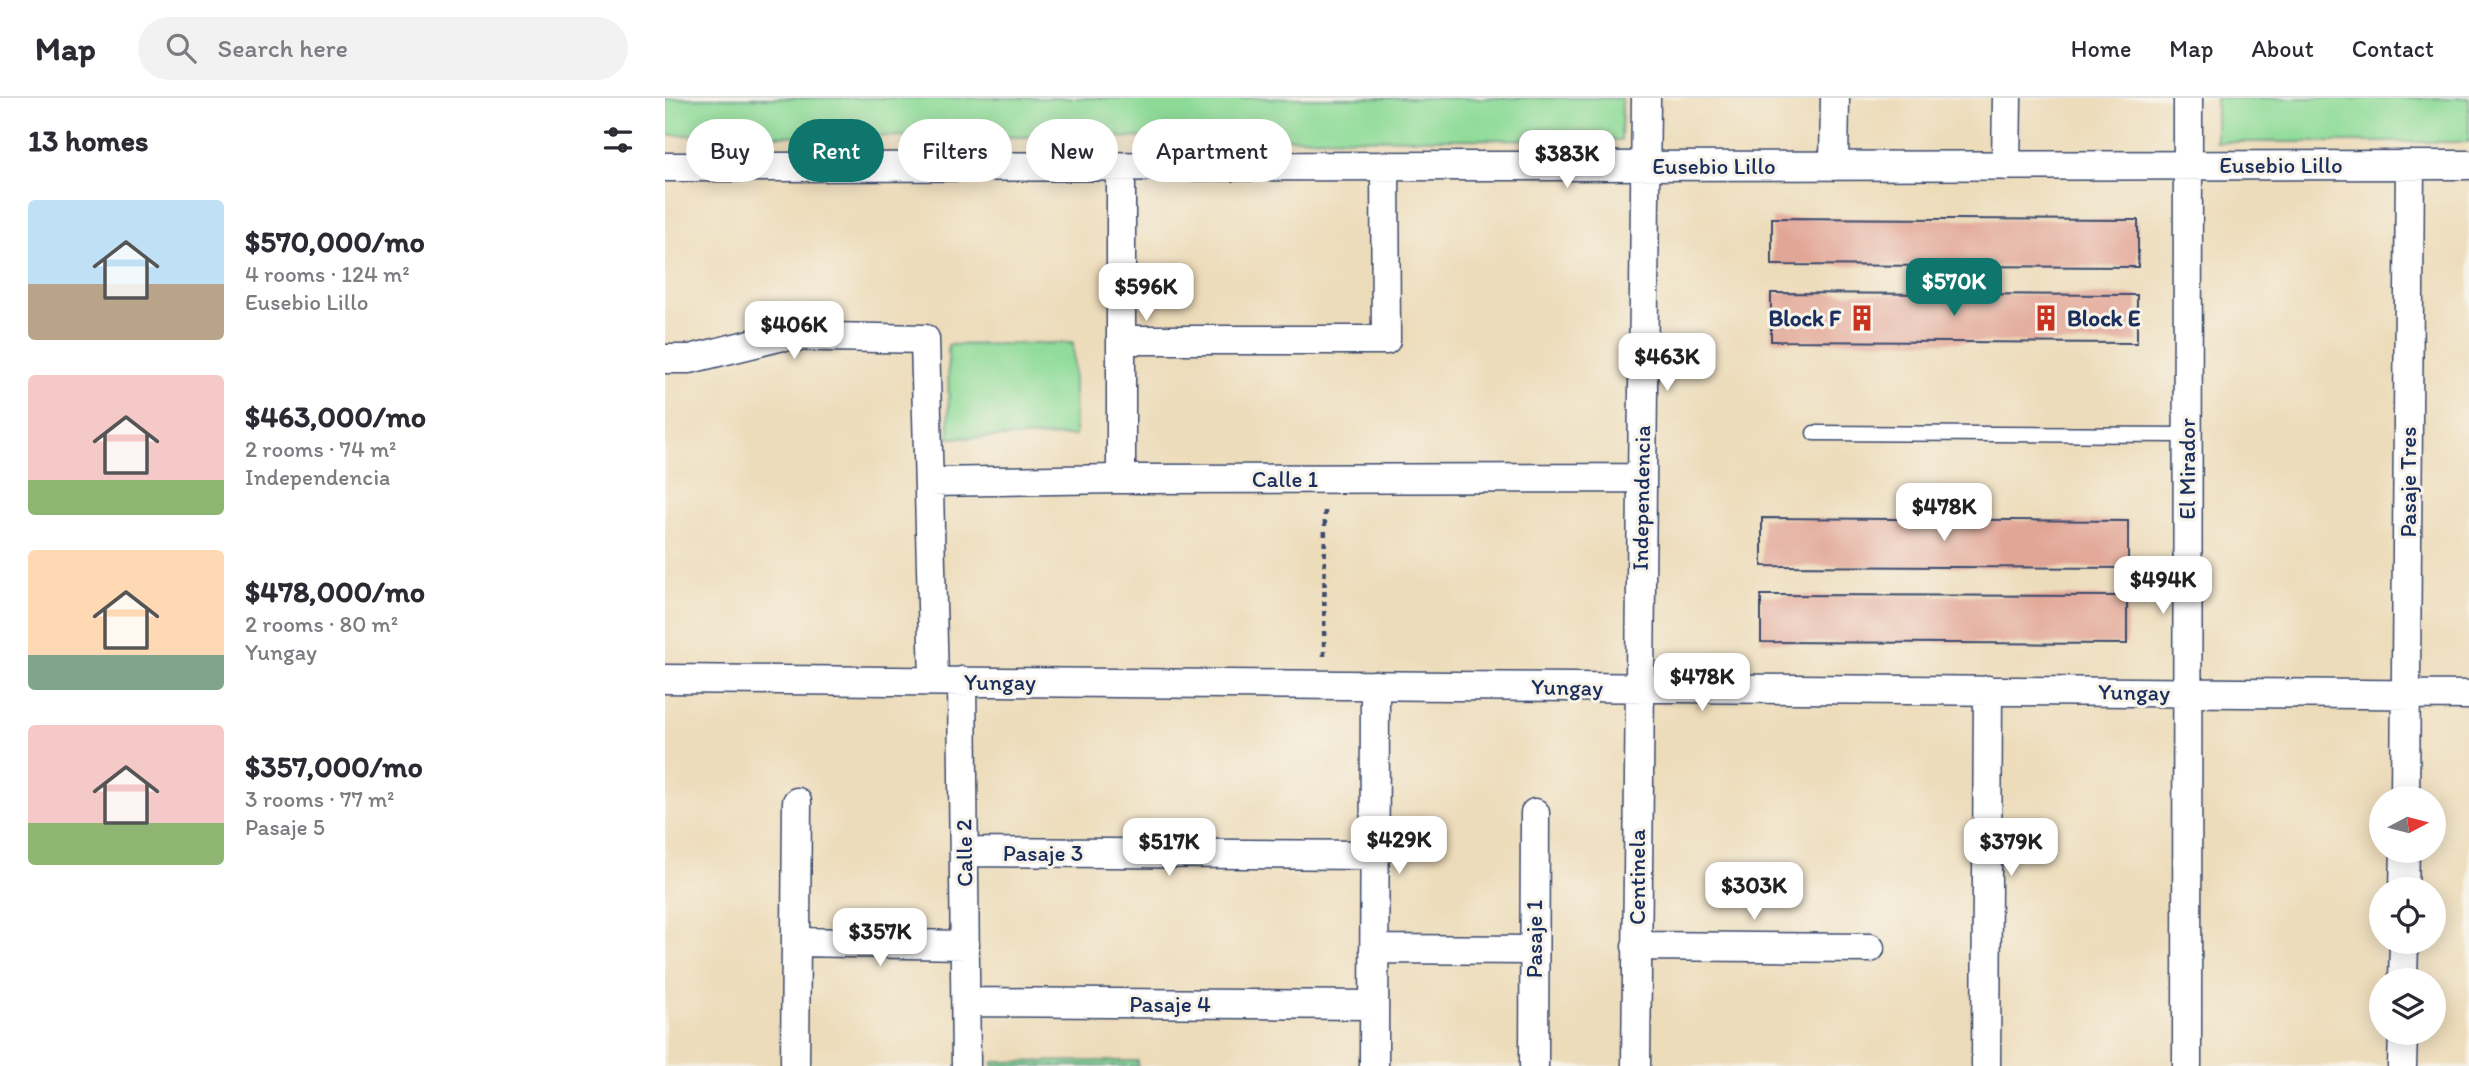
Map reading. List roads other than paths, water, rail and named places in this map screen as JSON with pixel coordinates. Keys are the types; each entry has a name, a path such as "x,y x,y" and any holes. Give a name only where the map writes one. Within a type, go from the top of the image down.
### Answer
{"street":[{"name":"Independencia","path":"1638,688 1646,98"},
{"path":"1835,98 1835,166"},
{"path":"2006,166 2007,98"},
{"name":"El Mirador","path":"2187,98 2187,1066"},
{"name":"Pasaje Tres","path":"2405,786 2410,165"},
{"name":"Eusebio Lillo","path":"665,167 2469,165"},
{"path":"1121,340 1386,340 1385,166"},
{"path":"1121,167 1121,479"},
{"name":"Calle 2","path":"665,359 690,359 783,336 925,339 929,482 964,852 966,1066"},
{"name":"Calle 1","path":"929,482 1641,478"},
{"name":"Yungay","path":"665,679 2469,695"},
{"path":"1374,1066 1375,685"},
{"name":"Centinela","path":"1636,1066 1638,688"},
{"path":"1986,1066 1988,690"},
{"path":"795,1066 797,802"},
{"name":"Pasaje 1","path":"1534,1066 1535,813"},
{"name":"Pasaje 3","path":"964,852 1375,855"},
{"path":"796,942 965,945"},
{"path":"1636,946 1870,948"},
{"path":"1374,949 1534,950"},
{"name":"Pasaje 4","path":"966,1002 1374,1005"},
{"path":"2403,1045 2403,1066"}],"lane":[{"path":"1814,433 2187,435"}],"place":[{"name":"Block F","path":"1862,318"},
{"name":"Block E","path":"2046,318"}]}
